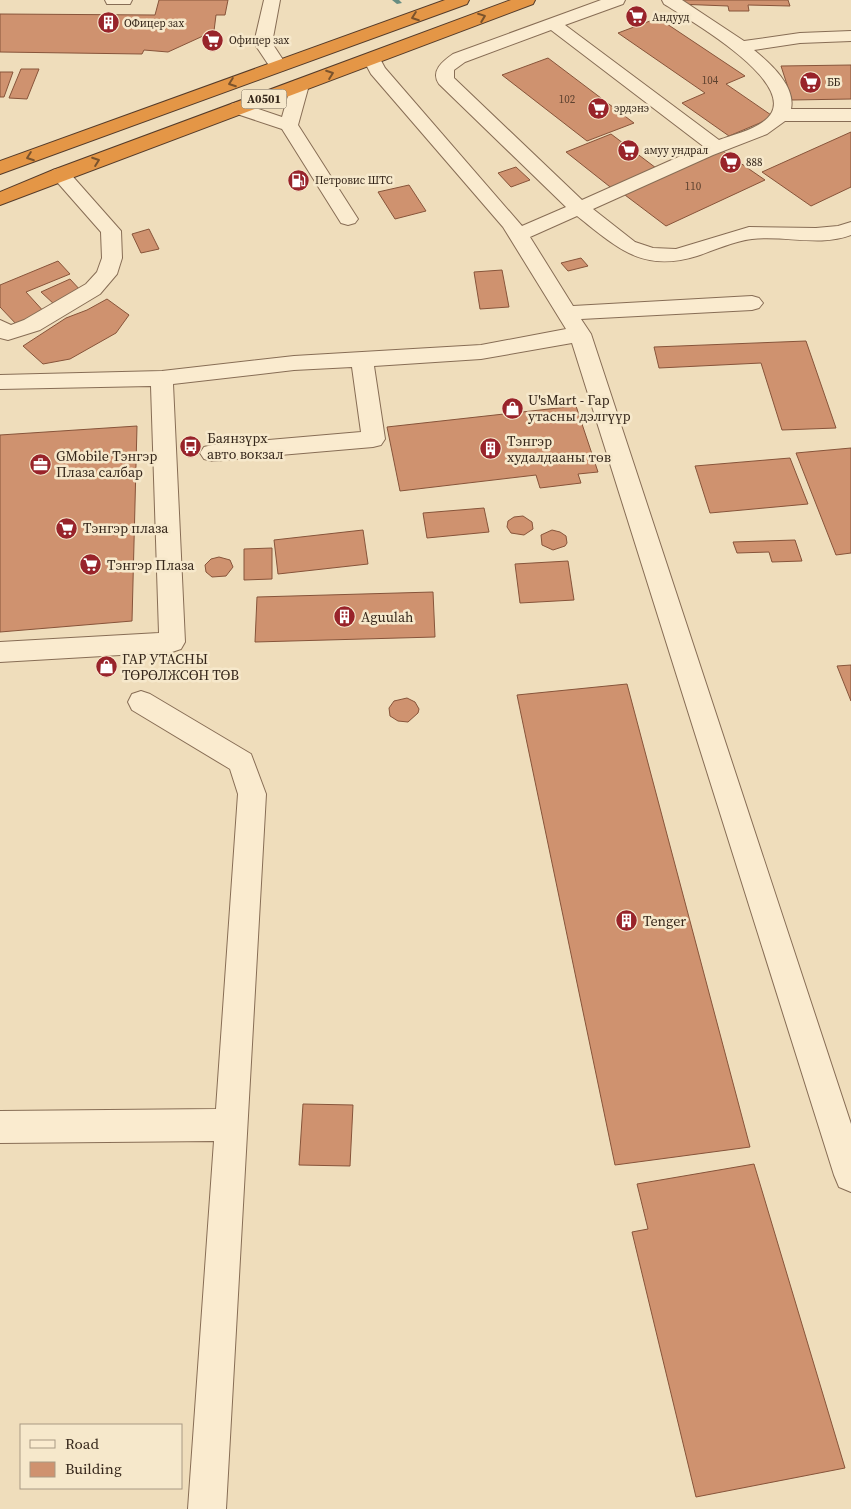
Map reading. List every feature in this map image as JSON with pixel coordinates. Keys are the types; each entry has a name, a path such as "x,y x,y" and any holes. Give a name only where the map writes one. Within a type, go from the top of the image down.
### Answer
{"highway":[{"name":"A0501","path":"0,168 461,0"},
{"name":"A0501","path":"1,199 60,174 527,0"}],"street":[{"path":"113,0 124,0"},
{"path":"272,0 263,43 278,66"},
{"path":"617,0 459,58 446,68 445,80 579,208 628,246 651,254 677,254 749,233 816,234 842,232 851,228"},
{"path":"518,235 767,126 780,115 783,104 782,95 775,80 764,67 740,47 670,0"},
{"path":"552,23 716,147"},
{"path":"740,47 800,38 851,36"},
{"path":"372,59 377,70 511,224 580,334 851,1175"},
{"path":"289,125 300,85"},
{"path":"238,108 289,125 348,219"},
{"path":"780,115 851,116"},
{"path":"0,327 8,334 32,325 93,289 108,274 112,258 111,231 60,174"},
{"path":"566,312 752,303"},
{"path":"0,382 162,378 294,363 481,352 580,334"},
{"path":"212,454 373,439 362,359"},
{"path":"0,652 172,642 162,378"},
{"path":"141,702 241,762 252,794 207,1509"},
{"path":"0,1127 231,1125"}],"building":[{"name":"ОФицер зах","path":"159,0 228,0 225,15 216,15 214,31 168,52 144,50 142,54 0,52 0,14 155,15"},
{"path":"677,0 788,0 790,6 748,5 749,11 729,11 728,6 677,4"},
{"path":"658,18 745,76 726,84 774,117 729,136 682,103 705,93 618,33"},
{"path":"548,58 634,123 587,141 502,75"},
{"path":"851,65 851,99 792,100 781,66"},
{"path":"21,69 39,69 27,99 9,98"},
{"path":"0,72 13,72 4,97 0,97"},
{"path":"851,132 851,187 811,206 762,172"},
{"path":"611,134 660,171 614,190 566,152"},
{"path":"720,149 765,180 666,226 621,192"},
{"path":"516,167 530,180 511,187 498,173"},
{"path":"409,185 426,211 395,219 378,192"},
{"path":"149,229 159,249 141,253 132,234"},
{"path":"581,258 588,266 568,271 561,263"},
{"path":"58,261 70,274 26,292 46,314 18,326 0,307 0,285"},
{"path":"502,270 509,307 480,309 474,272"},
{"path":"70,279 82,292 55,305 41,292"},
{"path":"107,299 129,315 116,333 70,359 43,364 23,346 66,318 87,310"},
{"path":"806,341 836,428 782,430 761,363 659,368 654,347"},
{"name":"Тэнгэр худалдааны төв","path":"576,406 598,472 578,474 581,483 540,488 536,475 400,491 387,427"},
{"name":"Тэнгэр плаза","path":"137,426 132,621 0,632 0,435"},
{"path":"851,448 851,553 836,555 796,453"},
{"path":"790,458 808,504 710,513 695,466"},
{"path":"484,508 489,532 427,538 423,513"},
{"path":"523,516 532,522 533,529 524,535 511,533 507,527 508,521 514,517"},
{"path":"363,530 368,564 278,574 274,540"},
{"path":"552,530 566,536 567,543 565,546 553,550 542,545 541,535"},
{"path":"795,540 802,561 772,562 769,552 737,553 733,542"},
{"path":"272,548 272,579 244,580 244,549"},
{"path":"219,557 230,560 233,567 226,576 212,577 206,572 205,565 211,559"},
{"path":"568,561 574,600 520,603 515,564"},
{"name":"Aguulah","path":"433,592 435,637 255,642 257,597"},
{"path":"851,665 851,701 837,666"},
{"name":"Tenger","path":"627,684 750,1147 615,1165 517,695"},
{"path":"407,698 415,702 419,709 418,713 408,722 398,721 390,716 389,708 394,701"},
{"path":"303,1104 353,1105 350,1166 299,1165"},
{"path":"754,1164 845,1468 696,1497 632,1232 648,1229 637,1184"}],"waterway":[{"path":"395,0 399,3"}],"place":[{"name":"Андууд","path":"636,17"},
{"name":"ОФицер зах","path":"108,23"},
{"name":"Офицер зах","path":"213,40"},
{"name":"ББ","path":"811,82"},
{"name":"эрдэнэ","path":"598,108"},
{"name":"амуу ундрал","path":"628,150"},
{"name":"888","path":"730,162"},
{"name":"Петровис ШТС","path":"299,180"},
{"name":"U'sMart - Гар утасны дэлгүүр","path":"512,408"},
{"name":"Баянзүрх авто вокзал","path":"191,446"},
{"name":"Тэнгэр худалдааны төв","path":"491,449"},
{"name":"GMobile Тэнгэр Плаза салбар","path":"40,464"},
{"name":"Тэнгэр плаза","path":"67,528"},
{"name":"Тэнгэр Плаза","path":"91,565"},
{"name":"Aguulah","path":"345,617"},
{"name":"ГАР УТАСНЫ ТӨРӨЛЖСӨН ТӨВ","path":"106,667"},
{"name":"Tenger","path":"627,921"}]}
